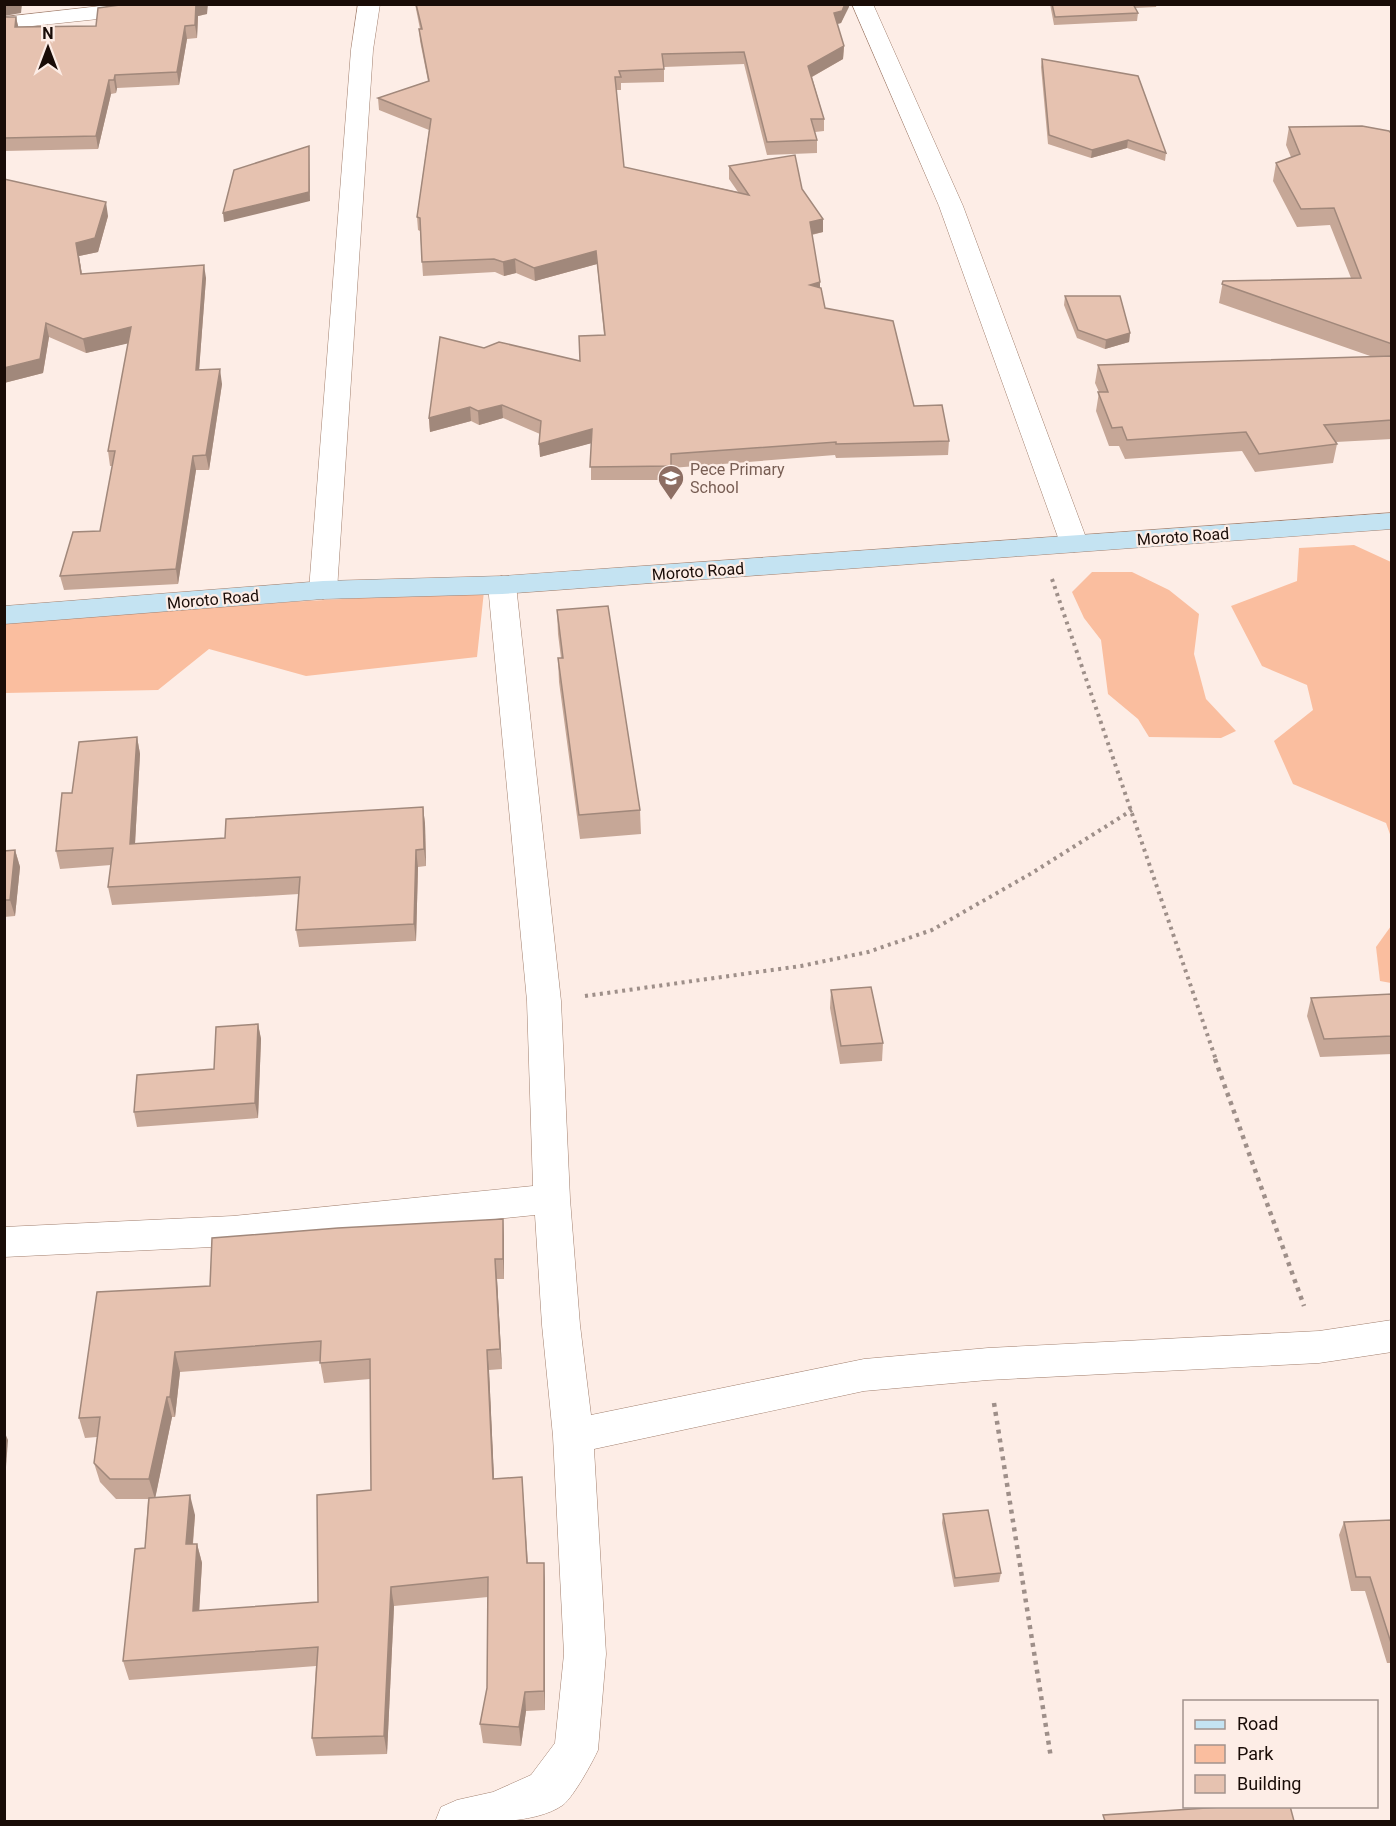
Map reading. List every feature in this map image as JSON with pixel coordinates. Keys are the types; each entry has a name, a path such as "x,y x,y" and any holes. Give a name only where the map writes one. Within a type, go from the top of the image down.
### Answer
{"main road":[{"name":"Moroto Road","path":"4,615 323,590 502,585 1392,521"}],"street":[{"path":"4,23 183,4"},
{"path":"323,590 358,100 369,4"},
{"path":"862,4 951,206 1074,543"},
{"path":"457,1821 497,1813 547,1790 576,1750 585,1654 573,1436 561,1325 552,1199 544,1001 502,585"},
{"path":"4,1242 233,1231 552,1199"},
{"path":"573,1436 864,1375 988,1364 1319,1347 1392,1336"}],"path":[{"path":"1040,547 1132,810 1193,997 1319,1347"},
{"path":"544,1001 801,966 868,951 932,930 1032,873 1132,810"},
{"path":"988,1364 1052,1758"}],"green space":[{"path":"1354,545 1391,562 1391,837 1386,823 1293,784 1274,741 1313,710 1307,685 1262,666 1231,606 1297,581 1299,548"},
{"path":"1092,572 1132,572 1169,590 1199,614 1194,654 1206,699 1236,731 1221,738 1149,737 1138,719 1108,694 1101,640 1084,618 1072,592"},
{"path":"484,591 477,657 306,676 209,649 158,690 5,693 5,618"},
{"path":"1391,926 1391,983 1380,981 1376,947"}],"building":[{"path":"127,4 196,4 195,25 185,26 177,72 115,75 114,80 109,80 96,136 4,138 4,17 16,17 15,27 96,26 98,8"},
{"path":"416,4 845,4 842,11 834,13 844,46 808,66 824,119 811,119 817,140 767,142 744,52 662,54 664,69 619,71 621,77 615,77 624,167 749,195 729,166 795,155 802,189 823,219 810,222 820,282 810,285 821,288 825,308 893,321 914,406 942,405 949,441 836,444 836,442 671,454 671,466 590,467 592,429 539,444 541,421 502,405 478,411 470,407 429,418 440,337 484,348 499,342 580,361 579,336 605,335 596,251 534,268 515,259 503,262 494,259 422,262 420,218 417,217 431,119 378,98 429,81"},
{"path":"1052,4 1133,4 1138,13 1055,17"},
{"path":"1042,59 1138,76 1166,153 1128,140 1092,150 1049,135"},
{"path":"1362,126 1389,131 1392,134 1392,344 1222,284 1223,281 1361,278 1334,208 1301,209 1276,163 1300,154 1289,127"},
{"path":"309,146 309,192 223,213 234,170"},
{"path":"4,179 106,202 95,238 76,243 81,274 204,265 196,370 220,369 206,455 193,456 176,569 60,576 73,532 100,531 115,451 108,451 131,327 83,339 46,323 40,359 4,368"},
{"path":"1065,296 1120,296 1130,333 1106,340 1078,330"},
{"path":"1392,356 1392,420 1324,425 1337,444 1259,454 1246,432 1127,440 1122,427 1112,428 1098,392 1108,392 1098,365"},
{"path":"608,606 640,810 579,815 558,658 563,658 557,610"},
{"path":"137,737 130,844 225,838 226,819 423,807 424,849 416,850 414,924 296,930 300,877 108,887 113,848 56,851 62,793 72,793 79,742"},
{"path":"15,850 10,900 4,900 4,851"},
{"path":"871,987 883,1043 841,1046 831,990"},
{"path":"1392,994 1392,1036 1324,1039 1311,998"},
{"path":"258,1024 255,1103 134,1112 137,1075 214,1069 216,1027"},
{"path":"503,1219 503,1259 495,1259 500,1349 487,1350 493,1479 522,1477 527,1563 544,1563 544,1691 525,1692 519,1727 480,1724 487,1688 488,1577 391,1587 384,1736 312,1738 318,1647 123,1661 135,1549 145,1548 149,1498 190,1495 186,1544 197,1544 193,1611 318,1602 317,1495 371,1490 370,1359 320,1363 321,1341 175,1352 170,1397 167,1397 149,1479 110,1479 94,1463 100,1417 79,1418 97,1292 210,1286 212,1238"},
{"path":"988,1510 1001,1573 955,1578 943,1514"},
{"path":"1392,1520 1392,1646 1370,1577 1356,1577 1344,1522"},
{"path":"1206,1808 1291,1808 1294,1821 1105,1821 1103,1815"}],"place":[{"name":"Pece Primary School","path":"671,501"}]}
